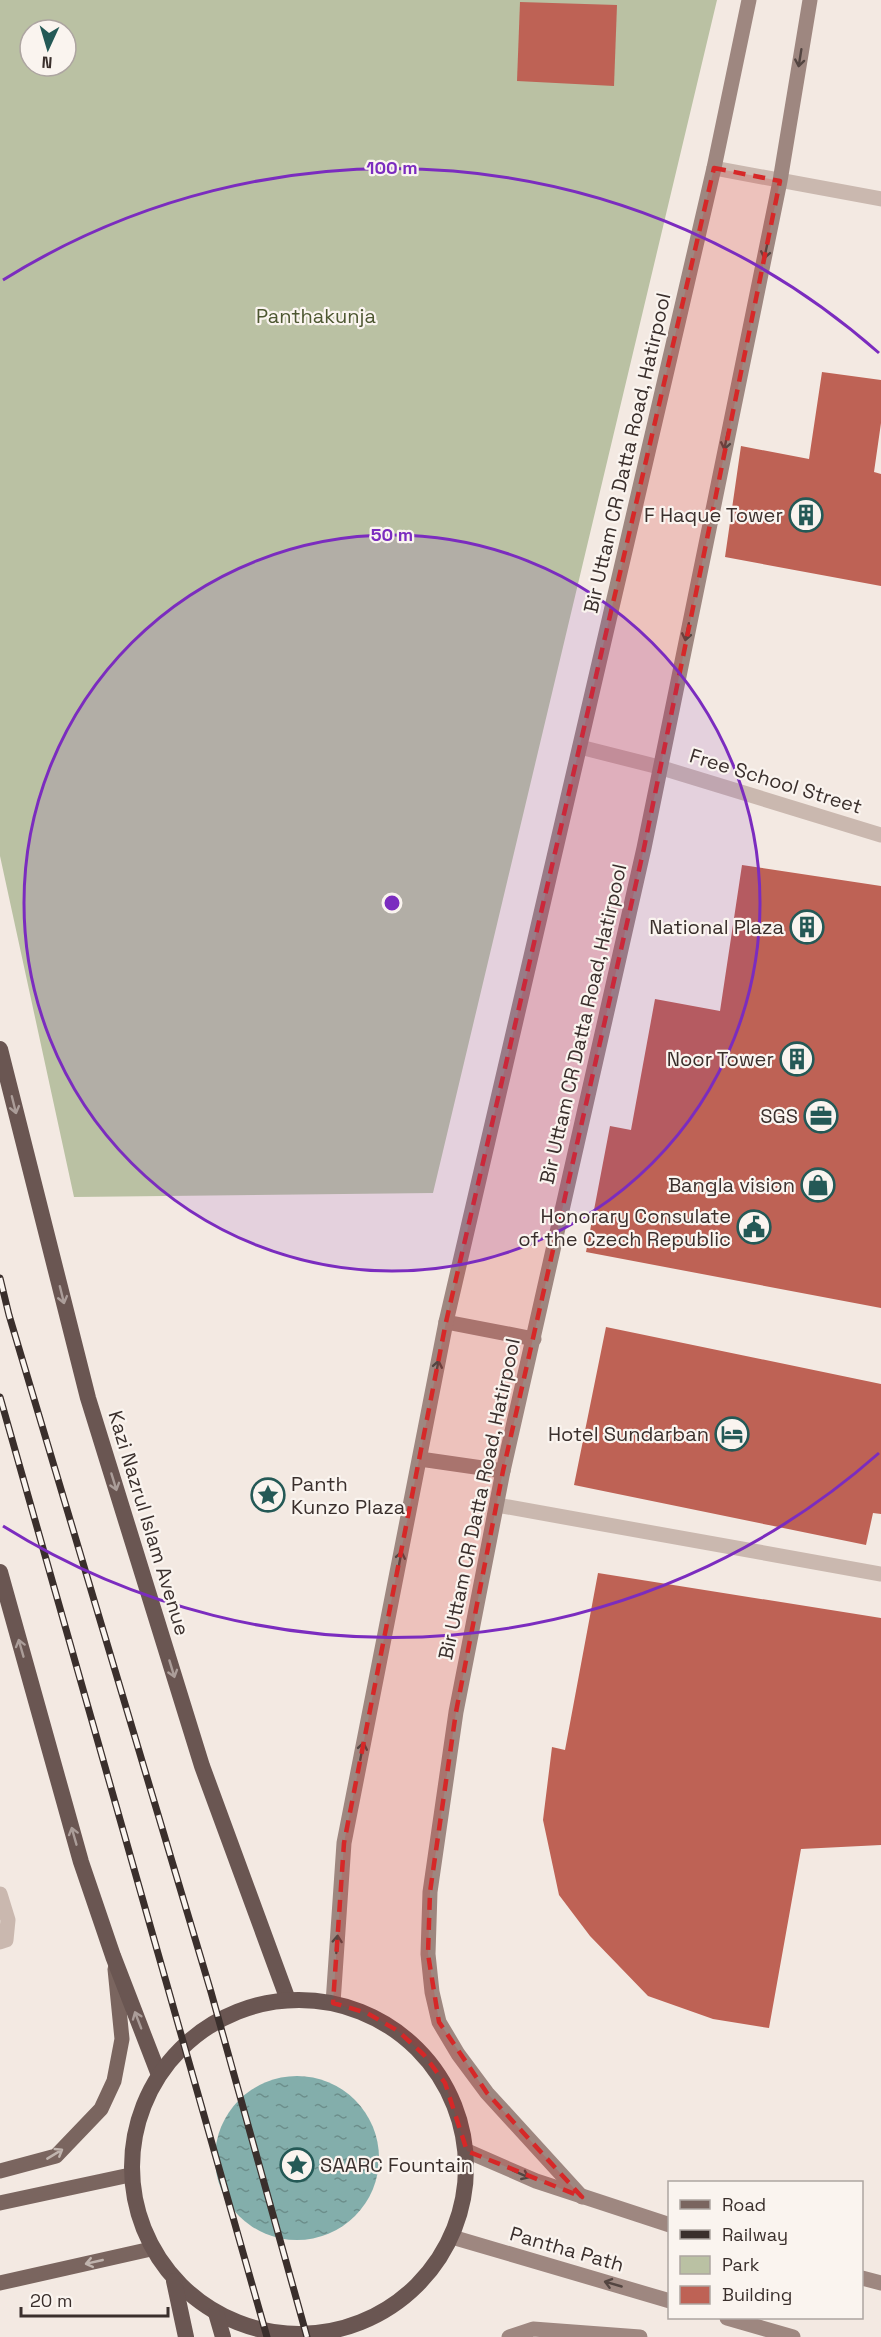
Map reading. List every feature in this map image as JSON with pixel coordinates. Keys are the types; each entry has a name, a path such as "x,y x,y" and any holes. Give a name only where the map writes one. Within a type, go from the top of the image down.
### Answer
{"highway":[{"name":"Kazi Nazrul Islam Avenue","path":"0,1049 88,1398 202,1766 288,2000"},
{"path":"0,1572 81,1862 113,1956 159,2075"},
{"path":"288,2000 333,2003 367,2013 398,2031 424,2055 445,2083 460,2116 467,2151 465,2195 452,2237 429,2274 397,2304 360,2330 311,2334 262,2331 216,2313 174,2281 151,2249 137,2213 130,2175 134,2132 148,2091 159,2075 205,2027 245,2008 288,2000"},
{"path":"174,2281 186,2337"},
{"path":"216,2313 223,2337"}],"main road":[{"name":"Bir Uttam CR Datta Road, Hatirpool","path":"333,2003 344,1843 446,1322 714,168 749,0"},
{"name":"Bir Uttam CR Datta Road, Hatirpool","path":"582,2197 487,2093 458,2054 439,2022 432,1992 428,1954 430,1892 456,1712 503,1471 641,860 780,181 810,0"},
{"path":"446,1322 534,1339"},
{"path":"420,1459 503,1471"},
{"path":"0,2171 56,2156 101,2109 114,2080 122,2039 113,1956"},
{"path":"467,2151 536,2181 668,2225"},
{"path":"0,2203 130,2175"},
{"name":"Pantha Path","path":"452,2237 668,2301"},
{"path":"0,2283 151,2249"},
{"path":"863,2278 881,2283"},
{"path":"730,2319 793,2337"},
{"path":"509,2337 533,2329 640,2337"}],"street":[{"path":"714,168 881,199"},
{"path":"580,747 659,767"},
{"name":"Free School Street","path":"659,767 881,835"},
{"path":"497,1505 881,1574"},
{"path":"0,1894 8,1920 6,1940 0,1942"}],"highlighted area":[{"path":"714,168 780,181 644,848 503,1471 456,1712 430,1892 428,1954 439,2022 487,2093 582,2197 467,2151 445,2083 424,2055 398,2031 367,2013 333,2003 344,1843 446,1322"}],"green space":[{"name":"Panthakunja","path":"0,0 717,0 433,1193 74,1197 0,856"}],"water":[{"name":"SAARC Fountain","path":"297,2076 328,2083 355,2100 372,2127 379,2158 372,2189 355,2216 328,2233 297,2240 266,2233 239,2216 222,2189 215,2158 222,2127 239,2100 266,2083"}],"building":[{"path":"520,2 617,5 614,86 517,81"},
{"name":"F Haque Tower","path":"822,372 881,380 881,423 874,472 881,474 881,586 725,557 741,446 809,459"},
{"path":"742,865 881,886 881,1308 586,1252 610,1126 631,1130 655,999 720,1011"},
{"name":"Hotel Sundarban","path":"606,1327 881,1384 881,1514 873,1513 866,1545 574,1485"},
{"path":"598,1573 881,1618 881,1845 801,1849 769,2028 713,2019 648,1996 590,1936 559,1895 543,1820 552,1747 565,1750"}],"railway":[{"path":"0,1278 9,1315 211,1992 307,2337"},
{"path":"0,1397 267,2337"}],"place":[{"name":"F Haque Tower","path":"806,515"},
{"name":"National Plaza","path":"807,927"},
{"name":"Noor Tower","path":"797,1059"},
{"name":"SGS","path":"821,1116"},
{"name":"Bangla vision","path":"818,1185"},
{"name":"Honorary Consulate of the Czech Republic","path":"754,1227"},
{"name":"Hotel Sundarban","path":"732,1434"},
{"name":"Panth Kunzo Plaza","path":"268,1495"},
{"name":"SAARC Fountain","path":"297,2165"}]}
